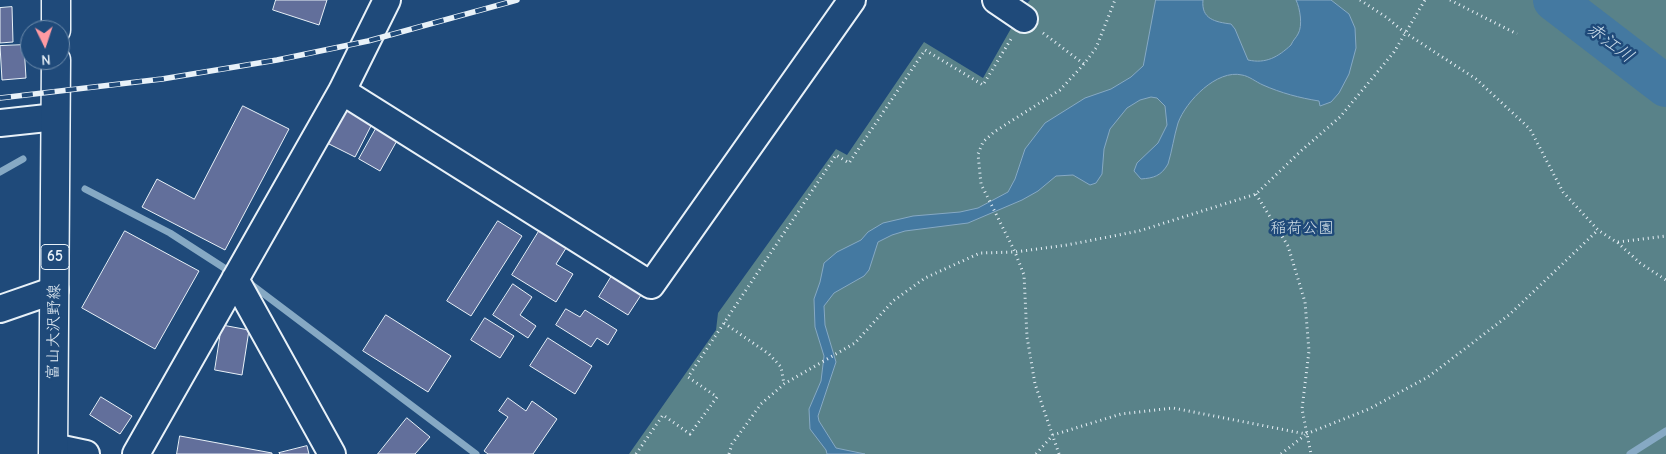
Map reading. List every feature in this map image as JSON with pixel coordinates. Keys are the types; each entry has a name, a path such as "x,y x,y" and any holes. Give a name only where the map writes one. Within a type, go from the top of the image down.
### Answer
{"main road":[{"path":"56,0 56,20"},
{"name":"富山大沢野線","path":"53,450 56,70"}],"street":[{"path":"136,454 342,91 387,0"},
{"path":"342,91 651,286 852,0"},
{"path":"996,0 1024,19"},
{"path":"0,123 56,117"},
{"path":"235,279 332,454"},
{"path":"0,309 55,290"},
{"path":"53,450 86,454"}],"path":[{"path":"1059,454 1035,384 1027,337 1024,275 1016,252 981,184 978,154 983,142 994,132 1060,90 1084,64 1096,48 1115,0"},
{"path":"1360,0 1386,17 1404,32 1476,79 1530,129 1563,192 1598,230 1618,243 1640,263 1666,280"},
{"path":"729,454 732,444 761,404 784,384 855,343 893,302 925,278 980,253 1016,252 1067,245 1139,231 1256,194 1340,117 1394,52 1424,0"},
{"path":"1450,0 1517,34"},
{"path":"636,454 663,415 690,434 716,397 688,377 836,155 848,163 925,50 983,85 1024,19 1084,64"},
{"path":"1256,194 1288,246 1305,302 1309,351 1302,408 1311,454"},
{"path":"1281,454 1306,434 1369,409 1428,377 1510,315 1598,230"},
{"path":"1618,243 1666,236"},
{"path":"724,323 769,354 781,366 784,384"},
{"path":"1036,454 1052,435 1122,414 1172,408 1306,434"}],"green space":[{"name":"稲荷公園","path":"1030,0 1666,0 1666,454 629,454 716,330 718,313 836,149 847,155 924,42 983,78 1022,9"}],"water":[{"path":"1156,0 1203,0 1204,11 1210,18 1215,21 1231,24 1235,29 1248,60 1260,61 1271,59 1281,53 1291,45 1300,31 1300,12 1296,0 1331,0 1349,14 1355,28 1356,48 1349,74 1339,93 1331,102 1320,106 1319,101 1277,90 1245,76 1232,74 1213,82 1195,97 1182,114 1168,164 1163,171 1157,176 1141,179 1134,171 1137,163 1158,143 1167,125 1165,106 1157,98 1151,97 1140,100 1127,108 1110,129 1104,149 1102,174 1096,183 1090,185 1073,175 1056,176 1038,191 1022,200 968,223 905,231 878,242 869,270 864,276 834,293 824,306 825,325 836,362 818,416 819,421 836,448 865,454 827,454 810,429 809,409 821,381 824,356 815,327 814,299 824,263 837,252 861,240 868,232 883,223 913,216 960,212 978,208 1008,192 1015,179 1025,149 1045,123 1085,98 1111,89 1131,77 1143,66"}],"building":[{"path":"276,0 327,0 319,25 273,10"},
{"path":"12,7 13,42 0,43 0,8"},
{"path":"20,45 20,70 26,70 26,78 2,80 0,46"},
{"path":"243,106 289,129 225,250 142,207 157,179 194,199"},
{"path":"347,109 373,122 355,157 329,144"},
{"path":"378,125 399,137 380,171 359,159"},
{"path":"498,221 522,236 471,316 447,301"},
{"path":"541,228 568,245 556,264 573,274 556,302 512,275"},
{"path":"125,231 199,271 155,349 82,308"},
{"path":"613,274 643,292 628,315 599,297"},
{"path":"513,284 532,297 520,315 536,326 528,338 493,315"},
{"path":"566,309 580,317 585,310 617,330 608,345 597,338 591,347 556,325"},
{"path":"386,315 451,356 428,392 363,351"},
{"path":"485,318 514,336 500,358 471,340"},
{"path":"222,325 249,330 242,375 215,370"},
{"path":"548,338 592,366 575,394 530,366"},
{"path":"101,397 132,416 120,434 90,415"},
{"path":"508,398 526,411 532,401 557,419 533,454 488,454 484,451 508,417 499,411"},
{"path":"407,418 430,437 415,454 378,454"},
{"path":"180,436 272,453 272,454 177,454"},
{"path":"307,446 309,454 279,453"}],"waterway":[{"name":"赤江川","path":"1554,0 1666,86"},
{"path":"0,172 23,159"},
{"path":"85,189 170,233 232,273"},
{"path":"248,282 476,454"},
{"path":"1630,454 1666,431"}],"railway":[{"path":"0,98 162,79 277,60 368,41 517,0"}]}
